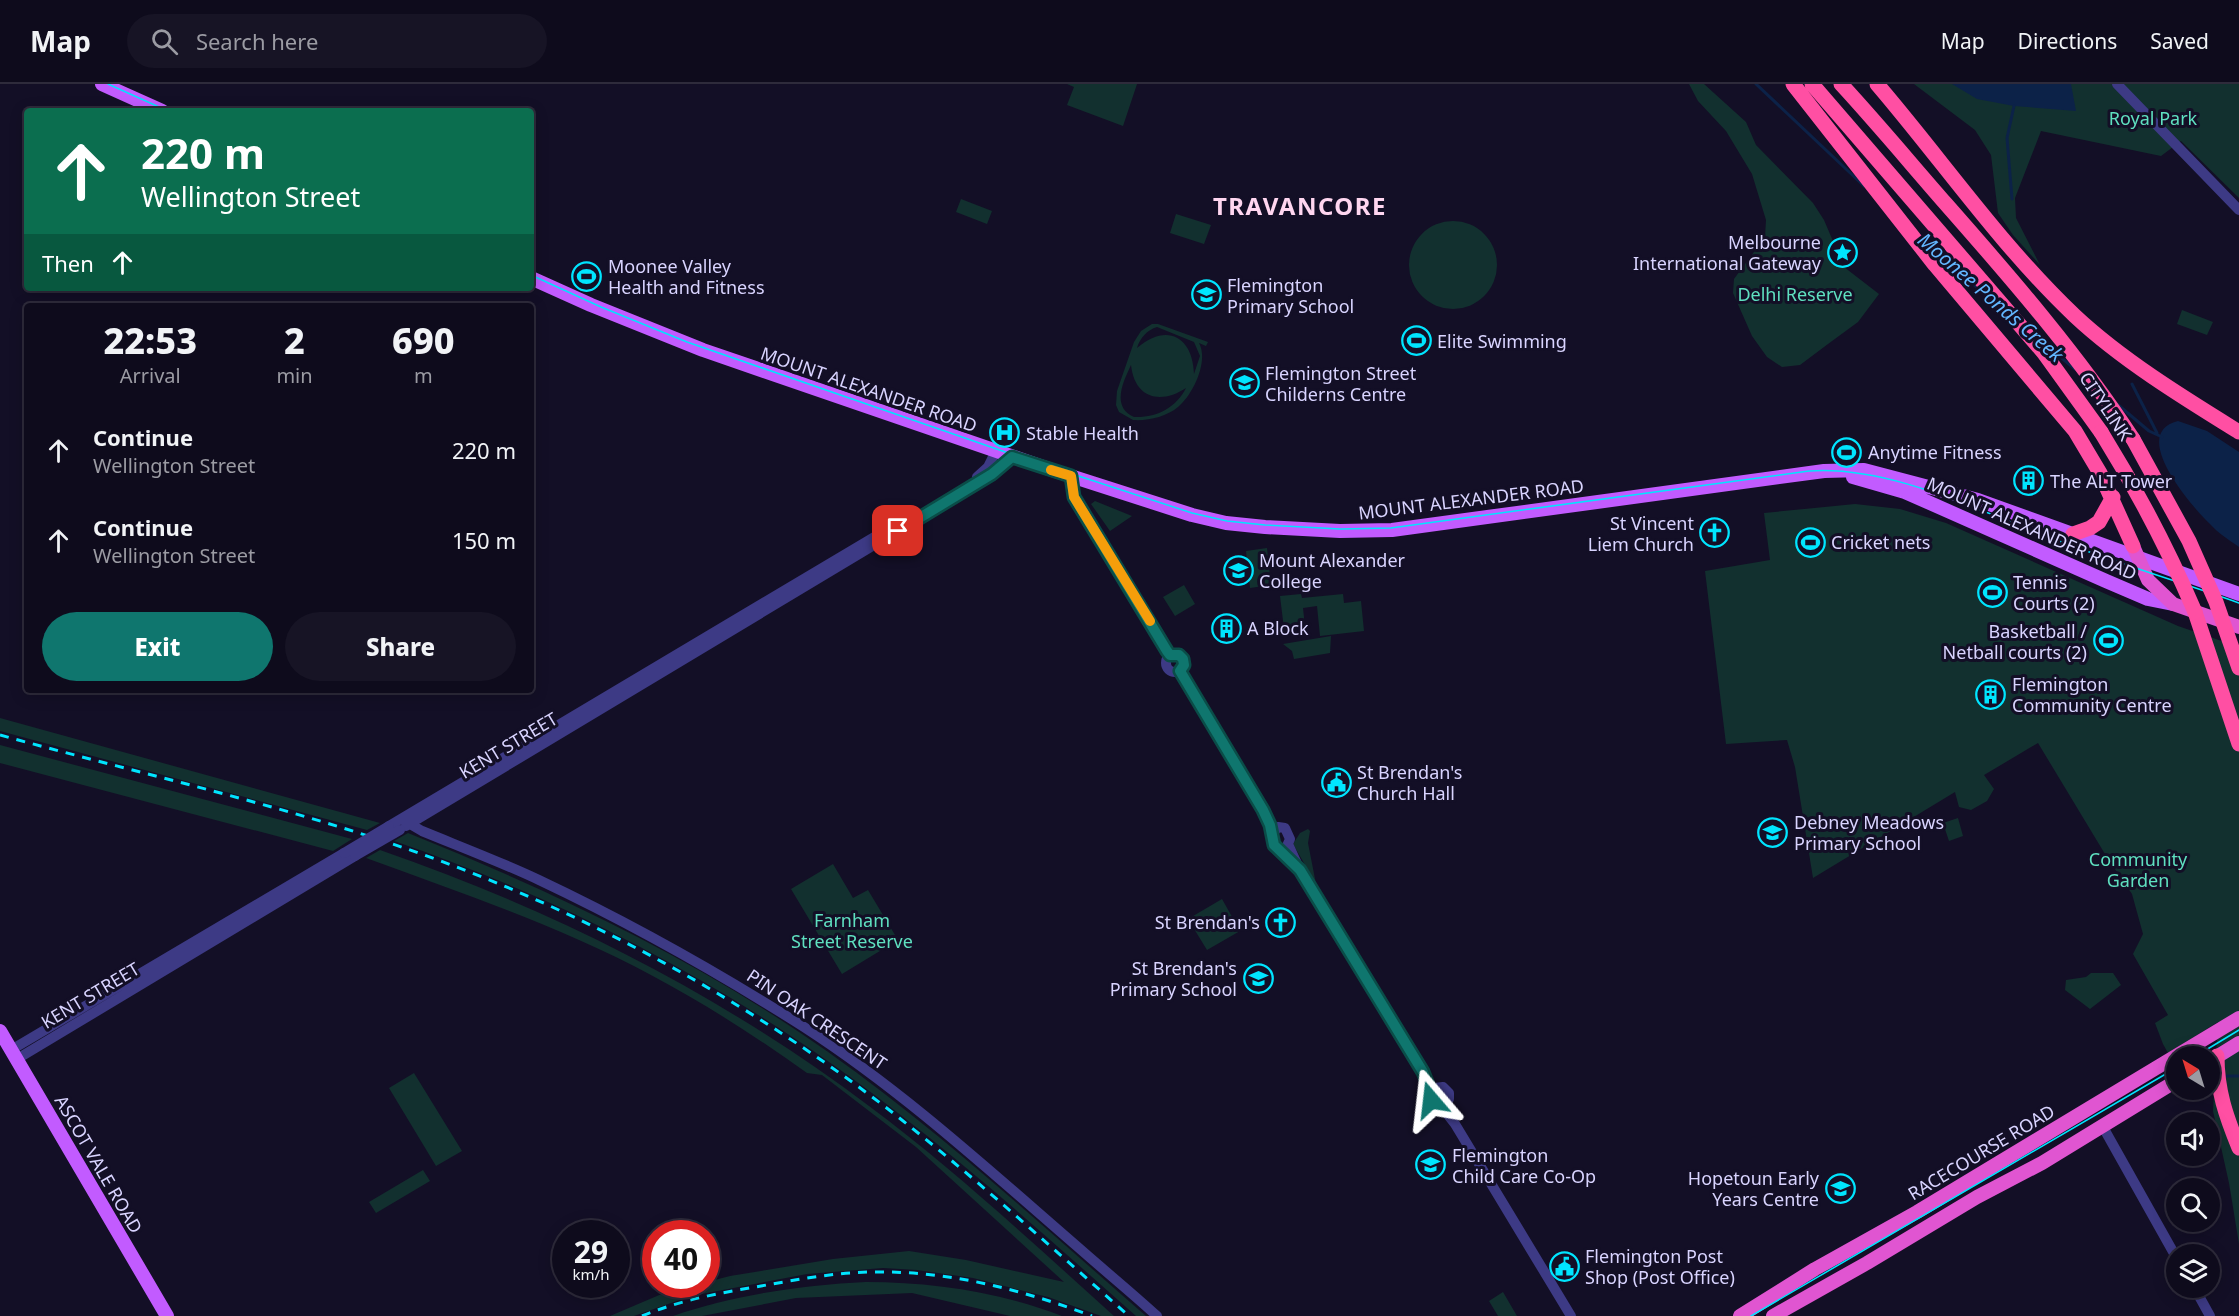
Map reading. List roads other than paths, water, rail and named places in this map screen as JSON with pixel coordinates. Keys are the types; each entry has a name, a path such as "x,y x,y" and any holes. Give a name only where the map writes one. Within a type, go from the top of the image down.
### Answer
{"highway":[{"path":"1793,84 1935,266 2076,431 2113,497 2148,580 2173,604"},
{"name":"CITYLINK","path":"1812,84 1982,280 2060,374 2101,432 2136,488 2165,544 2195,612 2239,744"},
{"name":"CITYLINK","path":"1841,84 2001,267 2083,368 2133,439 2189,541 2216,602 2239,668"},
{"path":"1877,84 2004,239 2075,316 2145,370 2239,432"},
{"path":"2073,534 2090,528 2098,522 2113,497"},
{"name":"MOUNT ALEXANDER ROAD","path":"2173,604 2239,627"},
{"path":"2219,1046 2222,1036 2233,1022"},
{"name":"RACECOURSE ROAD","path":"1740,1316 1815,1269 1941,1197 2233,1022"},
{"path":"2220,1055 2239,1043"},
{"name":"RACECOURSE ROAD","path":"1773,1316 1867,1263 1950,1212 2042,1163 2166,1087"},
{"path":"2220,1099 2239,1148"},
{"path":"2094,1104 2103,1127"},
{"path":"1941,1197 1950,1212"}],"main road":[{"path":"102,84 155,108"},
{"name":"MOUNT ALEXANDER ROAD","path":"534,279 667,337 1012,457 1192,515 1226,523 1359,532 1411,528 1838,470 1864,470 1978,500 2073,534 2135,551 2239,594"},
{"name":"MOUNT ALEXANDER ROAD","path":"1809,474 1851,477 1882,484 1968,519 2106,581 2148,598 2173,604"},
{"path":"1968,519 1978,500"},
{"path":"2221,587 2239,585"},
{"name":"ASCOT VALE ROAD","path":"0,1031 167,1316"}],"street":[{"path":"2117,84 2239,210"},
{"name":"KENT STREET","path":"14,1054 355,856 394,828 846,553 977,477 988,467 996,451"},
{"name":"KENT STREET","path":"14,1054 344,853 394,828 410,824 992,474 1012,457"},
{"path":"1071,476 1074,497 1170,655 1165,662 1166,668 1171,672 1180,671 1263,810 1274,845 1284,847 1300,870 1435,1089 1432,1102 1444,1103 1453,1112 1455,1124 1571,1316"},
{"path":"1263,810 1285,828 1288,834 1284,847"},
{"name":"PIN OAK CRESCENT","path":"410,824 538,880 602,911 745,990 805,1028 920,1112 1001,1179 1157,1316"},
{"path":"1272,836 1280,826"},
{"path":"1435,1089 1448,1090 1449,1095 1444,1103"},
{"path":"2103,1127 2169,1244"},
{"path":"2200,1298 2210,1316"}],"water":[{"path":"1952,84 2071,84 2076,111 2014,106 1977,99"},
{"path":"2178,421 2207,431 2239,452 2239,547 2216,530 2201,515 2178,487 2168,470 2161,454 2159,440 2164,428"}],"waterway":[{"name":"Moonee Ponds Creek","path":"1756,84 1864,186"},
{"path":"2012,199 2007,138 2014,106"},
{"name":"Moonee Ponds Creek","path":"1927,243 1982,292"},
{"name":"Moonee Ponds Creek","path":"2047,346 2075,369"},
{"path":"2132,384 2157,433"},
{"name":"Moonee Ponds Creek","path":"2117,404 2149,431 2162,437"},
{"path":"2225,1076 2239,1076"}],"tram line":[{"path":"108,84 161,108"},
{"path":"534,276 687,342 1014,455 1192,513 1227,521 1340,529 1391,528 1809,471 1841,471 1905,483 2084,550 2239,603"},
{"path":"2213,1046 2239,1030"},
{"path":"1751,1316 2166,1074"}],"railway":[{"path":"0,735 229,795 399,846 512,889 625,942 734,1003 838,1072 888,1109 950,1159 1129,1316"},
{"path":"642,1316 686,1301 730,1291 822,1276 883,1272 963,1279 1016,1291 1092,1316"}],"place":[{"name":"Melbourne International Gateway","path":"1842,252"},
{"name":"Moonee Valley Health and Fitness","path":"587,276"},
{"name":"Flemington Primary School","path":"1206,295"},
{"name":"Elite Swimming","path":"1416,341"},
{"name":"Flemington Street Childerns Centre","path":"1244,383"},
{"name":"Stable Health","path":"1005,433"},
{"name":"Anytime Fitness","path":"1847,452"},
{"name":"The ALT Tower","path":"2029,481"},
{"name":"St Vincent Liem Church","path":"1715,533"},
{"name":"Cricket nets","path":"1810,542"},
{"name":"Mount Alexander College","path":"1238,570"},
{"name":"Tennis Courts (2)","path":"1992,592"},
{"name":"A Block","path":"1226,628"},
{"name":"Basketball / Netball courts (2)","path":"2108,641"},
{"name":"Flemington Community Centre","path":"1991,694"},
{"name":"St Brendan's Church Hall","path":"1336,782"},
{"name":"Debney Meadows Primary School","path":"1773,832"},
{"name":"St Brendan's","path":"1281,922"},
{"name":"St Brendan's Primary School","path":"1258,978"},
{"name":"Flemington Child Care Co-Op","path":"1431,1165"},
{"name":"Hopetoun Early Years Centre","path":"1840,1188"},
{"name":"Flemington Post Shop (Post Office)","path":"1564,1266"}],"district":[{"name":"TRAVANCORE","path":"1300,205"}],"park label":[{"name":"Royal Park","path":"2153,118"},
{"name":"Delhi Reserve","path":"1795,294"},
{"name":"Community Garden","path":"2138,869"},
{"name":"Farnham Street Reserve","path":"852,930"}]}
